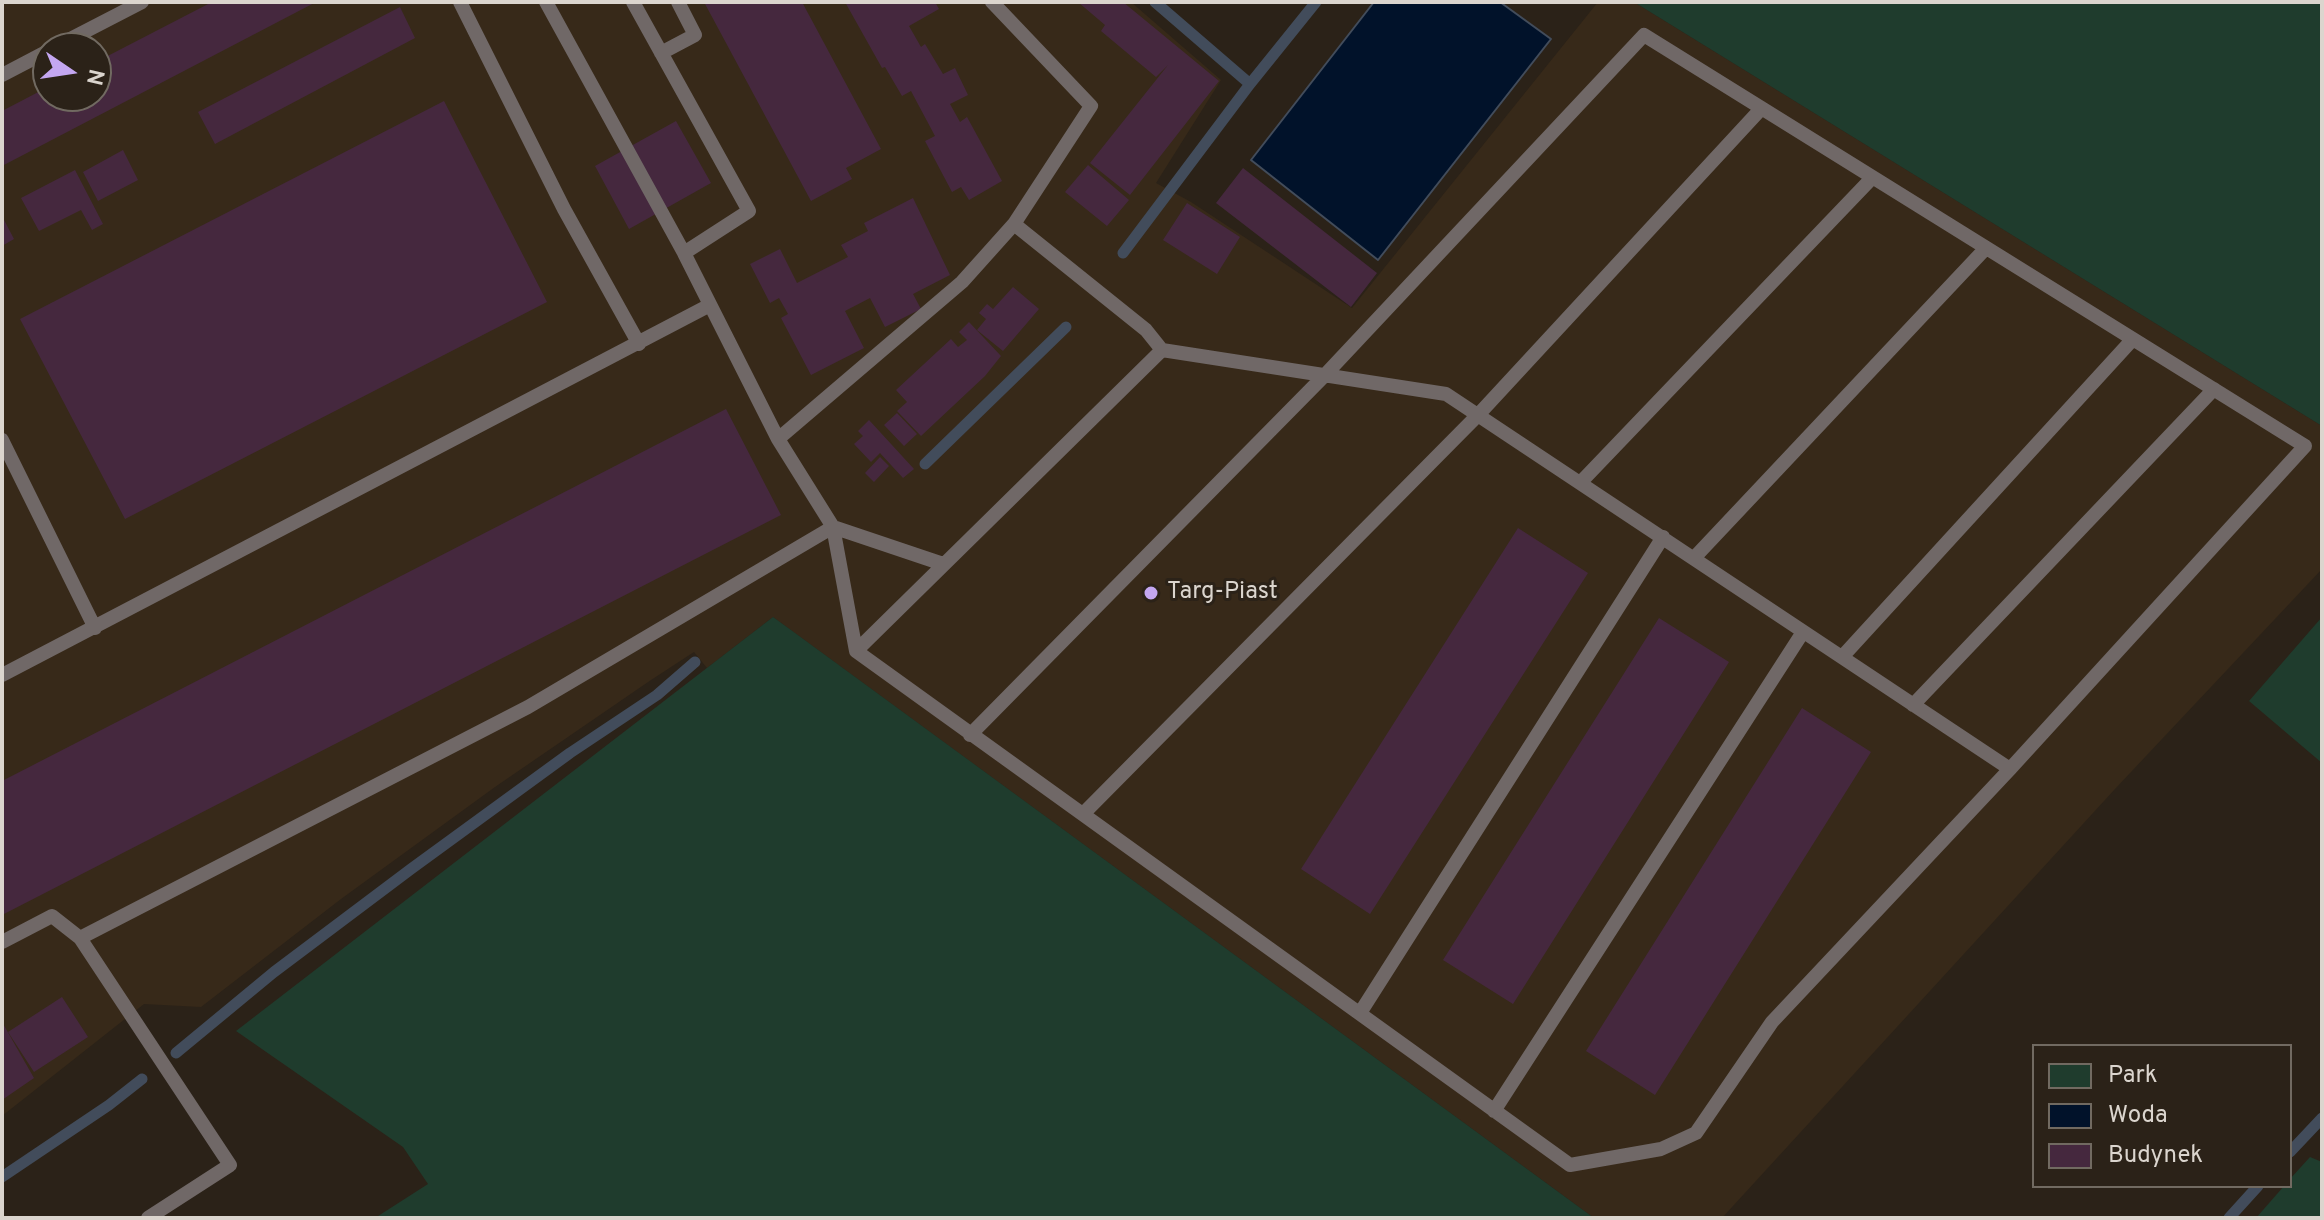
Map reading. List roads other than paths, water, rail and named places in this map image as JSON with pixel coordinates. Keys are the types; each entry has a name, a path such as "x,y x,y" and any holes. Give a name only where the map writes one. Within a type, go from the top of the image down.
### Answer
{"lane":[{"path":"84,32 142,2"},
{"path":"460,2 564,209 639,344"},
{"path":"546,2 684,253 778,439 833,527 856,651 970,735 1570,1165 1661,1149 1696,1133 1772,1022 2010,769 2305,446 1760,110 1644,35 1324,376 970,735"},
{"path":"633,2 749,211 684,253"},
{"path":"661,53 695,35 678,2"},
{"path":"778,439 962,282 1014,224 1091,106 992,2"},
{"path":"2,75 32,59"},
{"path":"1083,814 1478,415 1760,110"},
{"path":"1580,483 1872,178"},
{"path":"1014,224 1146,330 1162,350 1446,394 2010,769"},
{"path":"1694,558 1986,248"},
{"path":"2,675 710,305"},
{"path":"1842,657 2133,339"},
{"path":"856,651 1162,350"},
{"path":"1913,705 2214,389"},
{"path":"2,440 95,628"},
{"path":"80,938 528,707 833,527 943,564"},
{"path":"1360,1013 1663,537"},
{"path":"1494,1111 1803,632"},
{"path":"2,942 52,916 80,938 230,1165 148,1218"}],"water":[{"path":"1374,2 1500,2 1551,39 1378,260 1251,160"}],"waterway":[{"path":"1155,2 1250,84"},
{"path":"1123,253 1316,2"},
{"path":"925,464 1066,327"},
{"path":"176,1053 274,972 570,753 657,695 695,662"},
{"path":"2,1177 142,1079"},
{"path":"2292,1150 2322,1118"},
{"path":"2229,1218 2256,1188"}],"place":[{"name":"Targ-Piast","path":"1151,593"}]}
